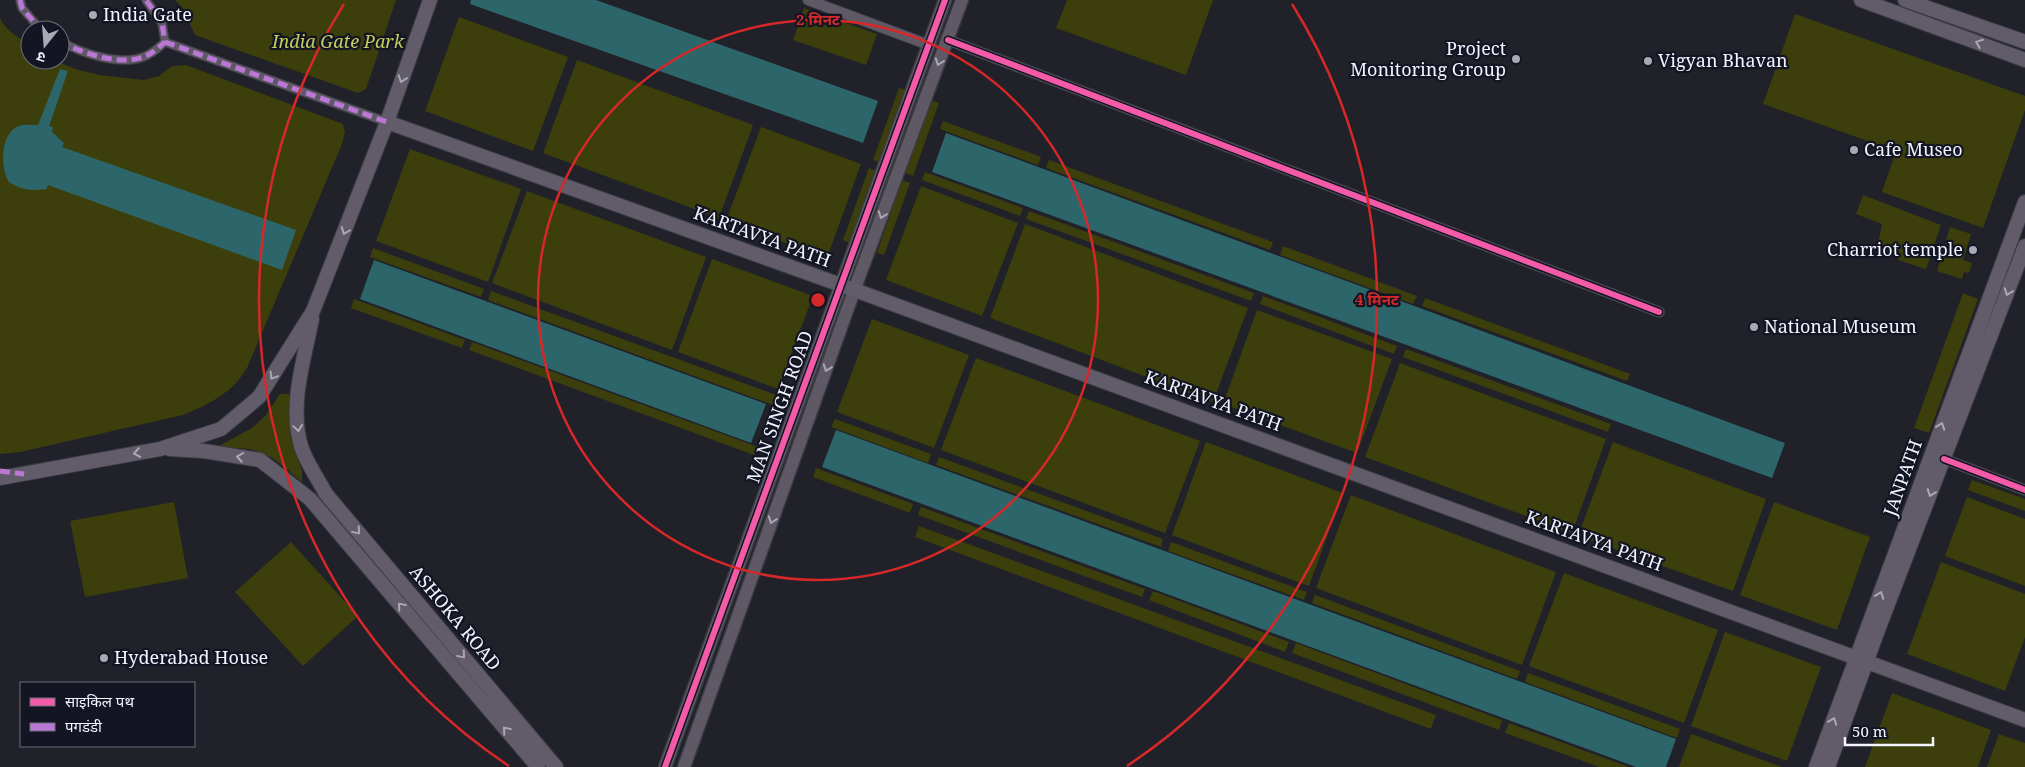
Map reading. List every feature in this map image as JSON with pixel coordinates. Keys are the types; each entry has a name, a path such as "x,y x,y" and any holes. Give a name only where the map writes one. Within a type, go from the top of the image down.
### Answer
{"main road":[{"path":"0,478 160,449 221,429 259,397 313,311 387,122 430,0"},
{"path":"1860,0 2025,60"},
{"path":"1905,0 2025,42"},
{"name":"KARTAVYA PATH","path":"387,122 855,290 2025,720"},
{"name":"JANPATH","path":"1828,767 1862,660 2025,202"},
{"name":"JANPATH","path":"1816,767 1944,459 2025,246"},
{"name":"ASHOKA ROAD","path":"313,311 298,390 297,418 301,446 326,494 556,767"},
{"name":"ASHOKA ROAD","path":"160,449 204,451 260,460 310,499 538,767"}],"street":[{"path":"20,0 22,8 32,20"},
{"path":"146,0 162,23 166,42"},
{"path":"808,0 929,44"},
{"name":"MAN SINGH ROAD","path":"665,767 945,0"},
{"name":"MAN SINGH ROAD","path":"684,767 855,290 962,0"},
{"path":"948,40 1659,312"},
{"path":"70,46 95,56 128,60 141,58 154,52 166,42"},
{"path":"166,42 387,122"},
{"path":"1944,459 2025,490"},
{"path":"0,471 24,474"}],"green space":[{"name":"India Gate Park","path":"175,0 396,0 366,89 358,93 195,35 182,7"},
{"path":"1067,0 1213,0 1186,75 1056,28"},
{"path":"804,8 877,34 866,65 793,40"},
{"path":"1795,14 2025,96 2025,110 1983,228 1882,192 1896,151 1763,104"},
{"path":"459,17 568,57 533,151 425,111"},
{"path":"0,18 9,30 20,39 20,70 70,70 70,67 99,75 144,80 159,76 172,66 186,65 343,124 345,133 342,144 247,368 234,385 220,397 183,415 20,452 0,454"},
{"path":"577,60 753,125 719,218 543,153"},
{"path":"899,88 906,90 881,163 873,160"},
{"path":"931,100 939,103 913,176 905,173"},
{"path":"943,121 1041,157 1038,165 940,129"},
{"path":"761,127 861,164 827,258 726,221"},
{"path":"410,149 521,189 488,282 376,241"},
{"path":"1049,160 1273,242 1270,250 1046,168"},
{"path":"869,168 876,171 850,243 843,240"},
{"path":"925,172 1023,208 1020,216 922,180"},
{"path":"902,180 910,183 884,255 877,253"},
{"path":"921,186 1018,223 982,316 886,280"},
{"path":"527,191 706,257 672,350 492,283"},
{"path":"1863,195 1941,225 1926,269 1898,260 1899,251 1878,243 1882,224 1856,214"},
{"path":"1029,211 1254,293 1251,301 1026,219"},
{"path":"1025,224 1248,308 1213,402 990,318"},
{"path":"1950,227 1971,234 1963,260 1972,263 1969,273 1964,272 1962,279 1937,271"},
{"path":"1283,246 1417,296 1413,304 1280,255"},
{"path":"373,248 484,289 481,297 370,257"},
{"path":"712,259 813,296 778,389 678,352"},
{"path":"491,291 776,395 773,405 488,300"},
{"path":"1963,293 1978,299 1929,433 1914,428"},
{"path":"1263,296 1397,346 1394,354 1260,304"},
{"path":"1425,298 1630,374 1627,381 1422,306"},
{"path":"354,299 465,340 462,348 351,308"},
{"path":"1257,310 1392,359 1357,453 1223,404"},
{"path":"872,319 969,355 934,448 837,412"},
{"path":"472,342 758,447 754,455 469,350"},
{"path":"1406,349 1611,424 1608,432 1403,357"},
{"path":"976,358 1200,441 1165,533 941,450"},
{"path":"1400,363 1606,439 1572,533 1365,457"},
{"path":"280,394 289,394 291,440 302,471 302,482 273,458 250,449 217,447 252,428 266,415"},
{"path":"835,419 931,454 928,463 831,427"},
{"path":"1206,442 1343,493 1309,586 1172,535"},
{"path":"1613,442 1766,499 1733,591 1578,536"},
{"path":"939,457 1163,539 1161,547 936,465"},
{"path":"816,468 913,504 910,513 813,477"},
{"path":"1972,480 2025,499 2025,511 1968,490"},
{"path":"1351,495 1556,572 1522,665 1316,588"},
{"path":"1967,497 2025,519 2025,586 1945,556"},
{"path":"174,502 188,578 85,597 70,521"},
{"path":"1774,502 1870,537 1837,630 1740,595"},
{"path":"921,507 1145,589 1142,597 918,515"},
{"path":"919,526 1436,715 1431,729 915,537"},
{"path":"291,542 358,616 303,666 235,592"},
{"path":"1171,542 1307,592 1304,600 1168,551"},
{"path":"1941,562 2025,594 2025,637 2005,691 1907,654"},
{"path":"1564,573 1718,630 1684,723 1529,666"},
{"path":"1153,591 1289,642 1285,652 1149,600"},
{"path":"1315,595 1520,671 1517,679 1312,603"},
{"path":"1725,632 1821,667 1787,761 1691,726"},
{"path":"1296,643 1502,720 1499,730 1292,653"},
{"path":"1528,673 1680,729 1677,738 1525,682"},
{"path":"1892,693 1991,730 1978,767 1865,767"},
{"path":"1509,723 1629,767 1599,767 1505,733"},
{"path":"1691,734 1782,767 1679,767"},
{"path":"1999,734 2025,743 2025,767 1987,767"}],"water":[{"path":"471,0 596,0 878,101 863,143 470,4"},
{"path":"60,70 68,71 49,126 53,127 52,132 64,143 62,147 296,230 282,270 48,185 46,190 32,190 18,187 9,182 3,160 5,143 8,136 19,126 38,125"},
{"path":"946,133 1785,443 1772,478 932,172"},
{"path":"374,260 766,404 751,443 360,299"},
{"path":"836,430 1676,739 1666,767 1636,767 822,467"}],"marked path":[{"path":"20,0 22,8 32,20"},
{"path":"70,46 100,57 123,60 146,56 155,51 165,42 162,23 146,0"},
{"path":"165,42 387,122"},
{"path":"0,471 24,474"}],"cycle path":[{"path":"665,767 945,0"},
{"path":"948,40 1659,312"},
{"path":"1944,459 2025,490"}],"place":[{"name":"India Gate","path":"93,15"},
{"name":"Project Monitoring Group","path":"1516,59"},
{"name":"Vigyan Bhavan","path":"1648,61"},
{"name":"Cafe Museo","path":"1854,150"},
{"name":"Charriot temple","path":"1973,250"},
{"name":"National Museum","path":"1754,327"},
{"name":"Hyderabad House","path":"104,658"}]}
